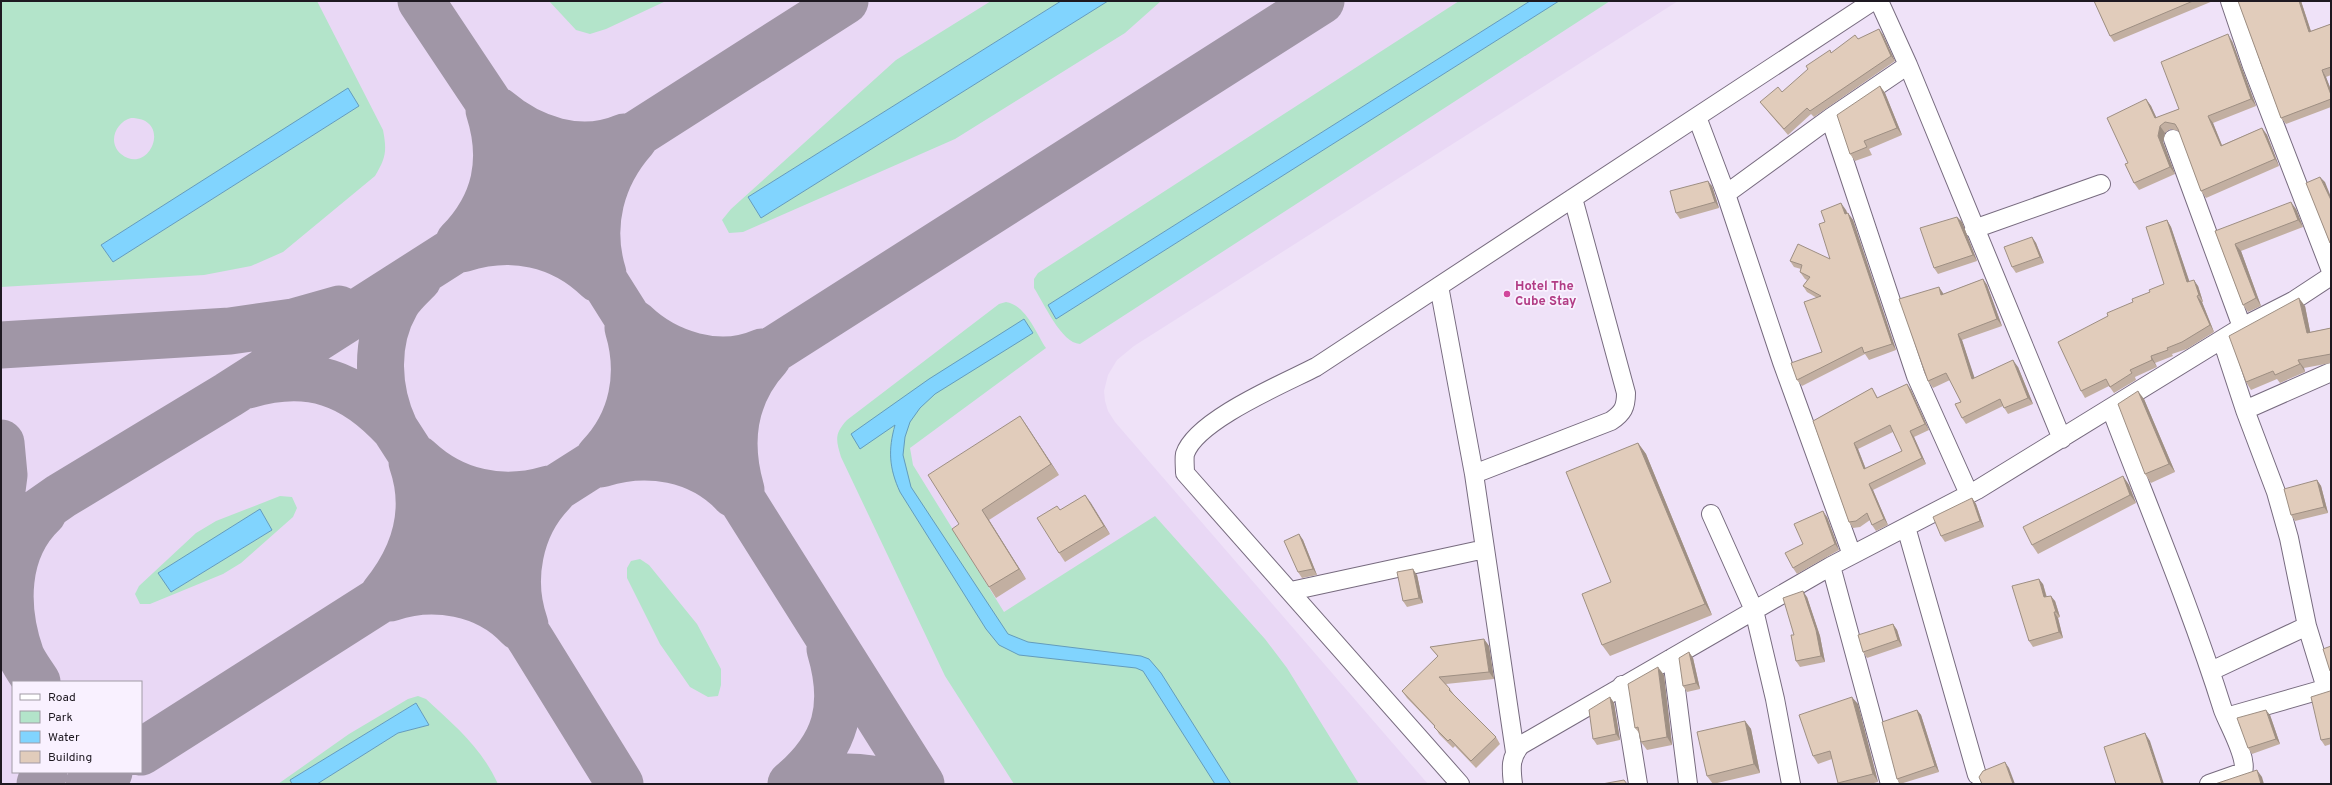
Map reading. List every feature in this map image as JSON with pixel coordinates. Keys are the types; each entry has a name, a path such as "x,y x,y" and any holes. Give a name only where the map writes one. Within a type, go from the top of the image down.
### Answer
{"street":[{"path":"1460,784 1186,473 1185,455 1195,439 1233,409 1316,367 1873,1"},
{"path":"1879,1 1908,65 1974,229 2062,439"},
{"path":"2230,1 2252,66 2331,271"},
{"path":"1726,194 1830,118 1908,65"},
{"path":"1697,117 1726,194 1782,362 1852,555"},
{"path":"1830,118 1914,370 1969,494"},
{"path":"2172,139 2242,327"},
{"path":"1974,229 2101,184"},
{"path":"1474,474 1611,421 1620,415 1626,406 1626,393 1573,198"},
{"path":"1515,752 1521,745 1831,566 1969,494 2062,439 2242,327 2294,301 2331,276"},
{"path":"1439,286 1474,474 1515,752 1511,769 1513,784"},
{"path":"2222,340 2244,410 2276,492 2289,538 2307,626 2328,688 2226,717"},
{"path":"2244,410 2331,372"},
{"path":"2111,409 2211,671 2226,717 2245,763 2245,768 2239,775 2209,784"},
{"path":"1710,514 1754,610 1775,699 1790,784"},
{"path":"1906,527 1977,775"},
{"path":"1291,591 1485,549"},
{"path":"1831,566 1890,784"},
{"path":"2211,671 2307,626"},
{"path":"1672,658 1688,784"},
{"path":"1622,686 1638,784"}],"shaded area":[{"path":"1,1 1678,1 1134,346 1117,360 1108,375 1104,391 1105,401 1108,411 1115,422 1428,784 1,784"}],"green space":[{"path":"1,1 317,1 383,130 385,154 375,176 283,252 251,266 204,275 1,287","holes":["348,89 359,106 113,262 101,245","131,118 144,120 152,127 154,135 153,145 148,153 140,158 131,159 121,154 115,144 114,138 118,128 126,120"]},
{"path":"549,1 666,1 606,29 590,34 576,30"},
{"path":"991,1 1061,1 748,197 761,218 1108,1 1161,1 1125,33 955,139 743,232 729,233 722,220 731,209 896,60"},
{"path":"1459,1 1530,1 1048,305 1056,319 1559,1 1610,1 1080,344 1073,342 1060,330 1034,288 1034,279 1038,273"},
{"path":"1006,302 1013,304 1025,314 1046,348 910,448 913,465 1004,612 1155,516 1265,639 1287,668 1359,784 1014,784 945,676 841,457 837,442 838,433 847,420 999,304"},
{"path":"280,496 292,497 297,508 293,517 241,563 223,574 150,604 140,604 135,594 139,586 196,533 216,521","holes":["260,509 272,530 171,592 159,573"]},
{"path":"640,559 649,565 697,624 721,669 721,685 718,696 708,697 690,687 660,644 627,578 627,568 631,561"},
{"path":"418,696 426,699 466,738 484,759 498,784 317,784 398,733 429,725 416,703 290,780 292,784 278,784 349,734 408,699"}],"water":[{"path":"1061,1 1108,1 761,218 748,197"},
{"path":"1530,1 1559,1 1056,319 1048,305"},
{"path":"348,88 359,106 113,262 101,245"},
{"path":"1024,319 1033,333 935,394 920,408 910,422 905,437 903,455 911,487 1008,634 1028,642 1141,656 1149,659 1161,673 1231,784 1215,784 1143,671 1136,668 1019,655 999,645 986,629 900,492 896,483 891,459 891,443 895,425 860,449 851,434 929,379"},
{"path":"260,509 272,530 171,592 158,573"},
{"path":"416,703 429,725 398,733 317,784 292,784 290,780"}],"building":[{"path":"2094,1 2193,1 2110,36"},
{"path":"2238,1 2299,1 2309,32 2331,24 2331,67 2322,70 2331,99 2281,118"},
{"path":"1879,29 1891,56 1810,111 1807,108 1784,129 1760,102 1778,87 1782,92 1808,69 1806,66 1830,50 1831,53 1855,35 1858,39"},
{"path":"2228,34 2251,99 2208,116 2221,146 2262,128 2275,159 2201,191 2178,129 2175,124 2165,122 2160,126 2158,136 2170,167 2134,183 2125,164 2128,163 2107,118 2146,99 2155,118 2179,109 2161,62"},
{"path":"1880,86 1897,128 1864,141 1867,147 1850,154 1837,115"},
{"path":"2320,177 2331,200 2330,243 2306,183"},
{"path":"1708,181 1715,202 1676,213 1670,191"},
{"path":"2291,202 2298,220 2235,244 2256,298 2243,305 2215,231"},
{"path":"1841,203 1845,214 1848,213 1892,344 1864,353 1862,347 1797,380 1791,363 1822,352 1804,302 1821,296 1803,286 1810,277 1800,272 1802,265 1790,261 1798,244 1830,259 1819,224 1825,222 1821,211"},
{"path":"1957,217 1973,255 1934,268 1920,228"},
{"path":"2167,220 2187,282 2194,280 2199,295 2197,296 2210,325 2182,342 2167,348 2168,350 2151,356 2152,360 2130,370 2132,373 2110,387 2106,379 2081,391 2058,342 2108,316 2107,313 2133,302 2132,299 2150,292 2149,290 2164,284 2146,227"},
{"path":"2032,237 2040,257 2012,267 2004,247"},
{"path":"1983,279 1997,319 1958,334 1972,379 2013,360 2028,398 2004,408 2000,399 1962,418 1955,404 1961,402 1946,373 1928,381 1899,299 1939,287 1941,295"},
{"path":"2299,298 2307,333 2331,328 2331,354 2298,360 2300,364 2275,375 2273,371 2246,382 2229,336"},
{"path":"1907,384 1925,424 1910,431 1922,458 1869,484 1884,519 1872,525 1867,513 1856,521 1849,522 1813,421 1872,388 1877,398","holes":["1890,425 1902,451 1864,469 1854,443"]},
{"path":"2138,391 2169,464 2145,474 2118,404"},
{"path":"1020,416 1051,464 982,510 1019,569 989,587 952,529 959,524 928,475"},
{"path":"1638,443 1705,604 1602,645 1582,594 1611,582 1566,472"},
{"path":"2123,476 2130,495 2032,545 2023,527"},
{"path":"2317,480 2324,507 2291,515 2284,489"},
{"path":"1085,495 1104,526 1059,553 1037,518 1057,506 1060,510"},
{"path":"1972,498 1980,521 1941,536 1933,517"},
{"path":"1823,511 1835,544 1793,568 1785,553 1803,544 1794,524"},
{"path":"1299,534 1313,569 1298,572 1284,541"},
{"path":"1413,569 1419,598 1403,601 1397,572"},
{"path":"2039,579 2044,597 2051,596 2056,612 2054,612 2059,632 2029,641 2012,586"},
{"path":"1803,591 1816,630 1821,656 1796,661 1791,635 1794,635 1783,598"},
{"path":"1893,624 1898,640 1863,652 1858,635"},
{"path":"1484,639 1489,672 1439,677 1450,689 1449,690 1496,737 1471,761 1450,739 1448,741 1434,727 1435,726 1402,691 1438,656 1430,647"},
{"path":"2331,646 2331,672 2323,649"},
{"path":"1689,652 1696,683 1683,686 1679,658"},
{"path":"1658,667 1667,737 1641,742 1638,727 1635,728 1628,684"},
{"path":"2331,690 2331,738 2321,740 2311,697"},
{"path":"1610,697 1616,734 1593,739 1589,710"},
{"path":"1852,697 1873,774 1838,783 1830,751 1813,756 1799,715"},
{"path":"1917,710 1935,766 1897,779 1882,722"},
{"path":"2266,710 2276,739 2248,748 2237,718"},
{"path":"1745,721 1754,764 1707,776 1697,732"},
{"path":"2145,733 2162,784 2116,784 2104,747"},
{"path":"2005,762 2013,784 1982,784 1979,777 1983,771"},
{"path":"2257,770 2261,784 2215,784"},
{"path":"1624,780 1627,784 1602,784"}],"taxiway":[{"path":"421,1 547,190 921,784"},
{"path":"1,538 61,496 228,395 845,1"},
{"path":"142,751 1321,1"},
{"path":"459,242 482,212 489,197 494,180 496,146 494,128 489,110"},
{"path":"497,110 525,129 557,142 590,145 624,137"},
{"path":"603,274 597,237 600,202 613,169 634,139"},
{"path":"462,249 480,244 499,242 534,244 552,249 568,257 584,267 598,279"},
{"path":"418,279 403,294 396,304 384,334 380,366 384,399 389,414 395,429 531,640 620,784"},
{"path":"1,345 230,331 293,322 339,309"},
{"path":"634,323 661,343 677,351 694,356 728,360 762,352"},
{"path":"599,457 620,429 632,397 634,363 628,328"},
{"path":"741,490 734,454 736,419 740,403 747,387 756,372 768,357"},
{"path":"248,385 270,380 291,378 310,379 329,383 346,390 363,400 395,429"},
{"path":"1,443 4,475 1,498"},
{"path":"601,464 636,457 654,457 672,460 705,472 734,494"},
{"path":"418,459 432,471 447,480 479,492 496,495 514,495 549,489"},
{"path":"383,595 403,565 416,533 419,498 417,480 412,462"},
{"path":"525,625 520,608 518,590 520,555 532,522 552,493"},
{"path":"36,681 21,656 15,638 10,599 14,562 21,544 30,528 43,513"},
{"path":"390,598 424,591 441,591 459,594 475,598 491,606 506,615 519,627"},
{"path":"791,784 807,769 819,754 828,739 834,723 838,689 830,649"},
{"path":"40,784 44,773"},
{"path":"89,784 107,773"},
{"path":"802,784 835,777 858,777 891,784"}],"place":[{"name":"Hotel The Cube Stay","path":"1507,294"}]}
